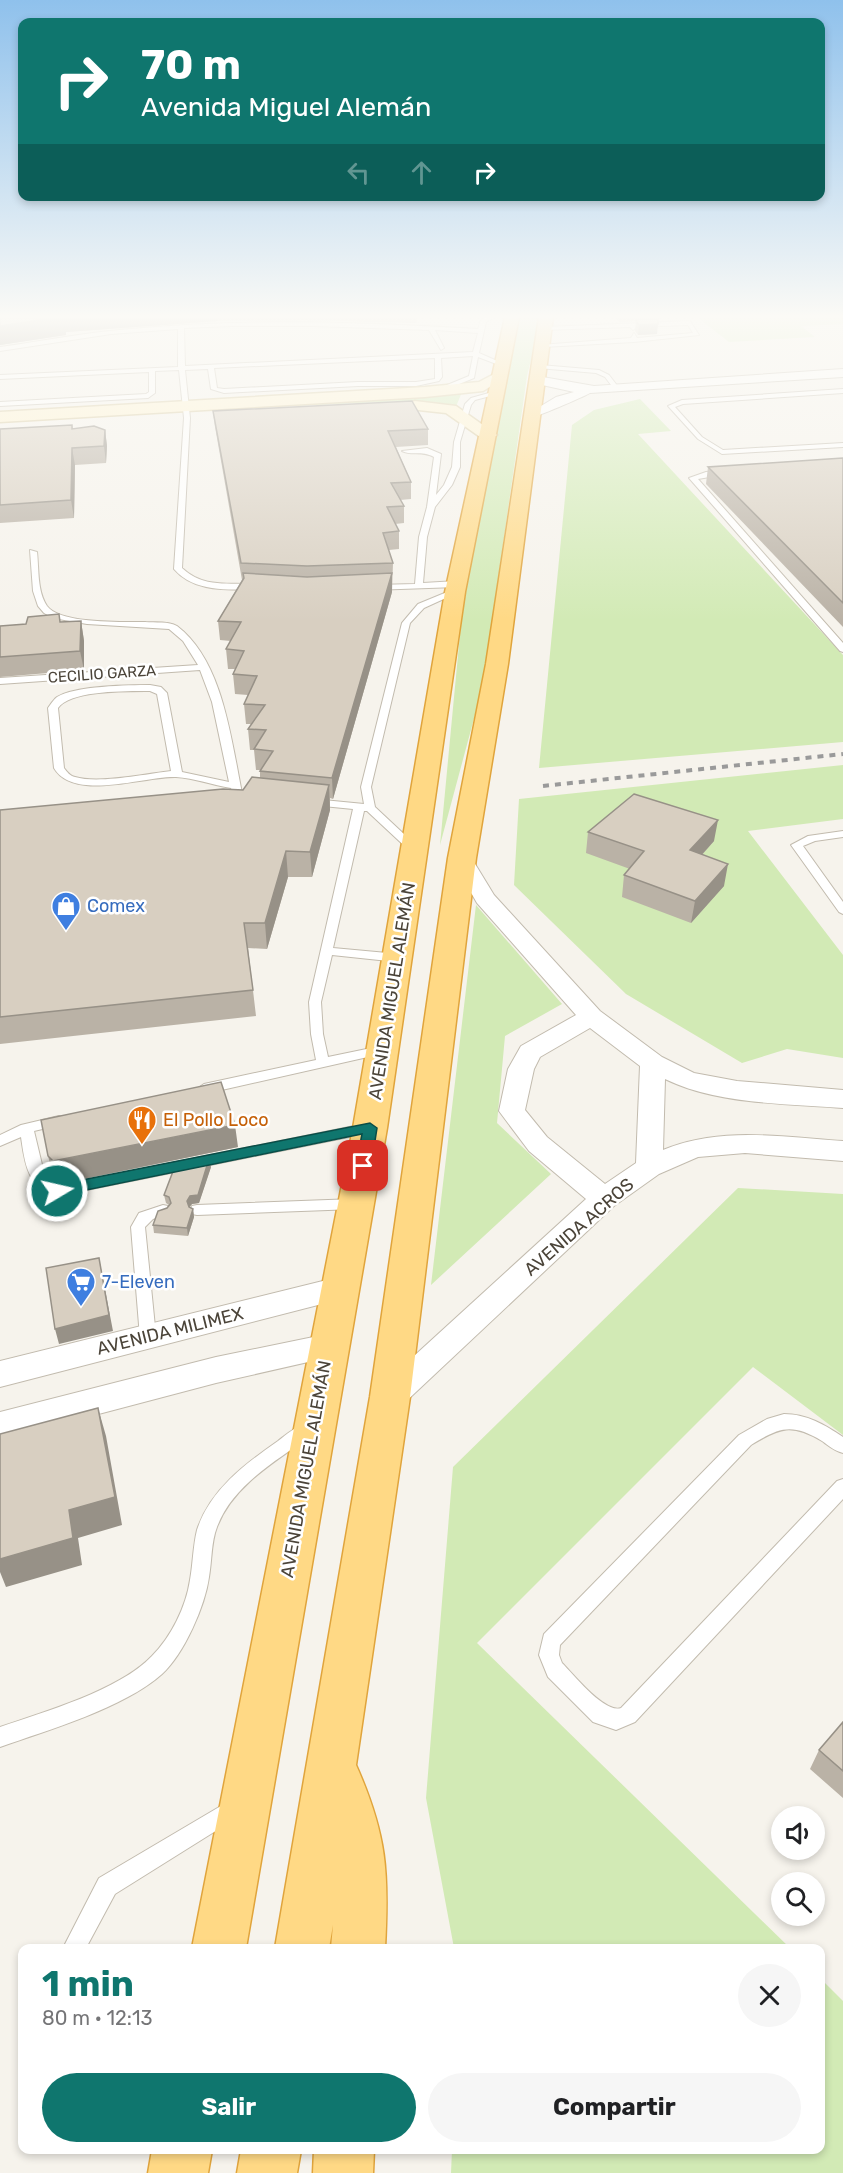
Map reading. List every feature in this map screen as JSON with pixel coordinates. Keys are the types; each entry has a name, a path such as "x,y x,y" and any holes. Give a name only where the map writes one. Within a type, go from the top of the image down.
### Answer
{"highway":[{"name":"AVENIDA MIGUEL ALEMÁN","path":"220,1944 384,1050 456,588 468,467 478,418"},
{"path":"303,1944 390,1397 462,858 497,664 532,418"},
{"path":"331,1765 351,1815 359,1849 362,1888 358,1944"},
{"path":"267,2173 270,2154"},
{"path":"343,2173 344,2154"}],"main road":[{"path":"0,428 120,418"},
{"path":"462,418 476,426"}],"street":[{"path":"462,858 485,898 591,1017 652,1063 688,1080 737,1090 843,1099"},
{"path":"591,1017 530,1052 521,1069 512,1111 538,1144 604,1199"},
{"path":"649,1167 652,1063"},
{"name":"AVENIDA ACROS","path":"390,1397 604,1199 649,1167 694,1148 745,1144 843,1151"},
{"name":"AVENIDA MILIMEX","path":"0,1370 148,1337 339,1289"},
{"path":"0,1426 216,1370 328,1346"}],"lane":[{"path":"187,418 178,569 184,577 196,582 265,588"},
{"path":"682,418 700,438 722,452 843,445"},
{"path":"406,450 428,450 436,453 431,507 423,537 419,586"},
{"path":"431,507 448,485 468,467"},
{"path":"729,472 706,474 693,478 843,649"},
{"path":"33,552 40,601 47,612 66,619 171,626 181,632 205,667 211,680 240,793"},
{"path":"364,589 419,586 456,588"},
{"path":"323,1063 317,1034 315,1002 326,951 365,807 366,787 406,623 410,614 422,604 456,588"},
{"name":"CECILIO GARZA","path":"0,681 205,667"},
{"path":"177,774 162,693 158,689 141,687 75,695 57,702 53,708 59,768 63,775 72,780 88,781 177,774 240,793"},
{"path":"226,796 240,793"},
{"path":"304,802 365,807 415,851"},
{"path":"843,834 812,838 798,845 843,910"},
{"path":"326,951 398,958"},
{"path":"186,1093 384,1050"},
{"path":"0,1141 26,1128 72,1118"},
{"path":"26,1128 38,1177 48,1189 57,1191 370,1128"},
{"path":"197,1210 357,1204"},
{"path":"148,1337 138,1227 142,1218 150,1212 163,1210"},
{"path":"843,1446 814,1427 791,1419 770,1424 746,1440 551,1641 549,1655 555,1670 600,1714 616,1720 628,1715 843,1487"},
{"path":"0,1737 114,1692 155,1668 180,1632 198,1587 208,1523 228,1492 258,1465 314,1425"},
{"path":"76,1944 107,1886 246,1802"}],"green space":[{"path":"499,418 521,418 483,685 440,845 462,613"},
{"path":"582,418 659,418 671,431 638,434 843,655 843,742 539,768 572,425"},
{"path":"843,765 843,819 748,831 843,955 843,1058 787,1049 742,1063 626,994 514,885 519,799"},
{"path":"476,905 562,1004 505,1036 497,1123 551,1174 431,1285"},
{"path":"738,1188 843,1194 843,1435 753,1367 477,1643 786,1944 453,1944 426,1798 453,1467"},
{"path":"825,1983 843,2001 843,2173 451,2173 452,2154 825,2154"}],"building":[{"path":"214,418 422,418 428,429 388,431 411,482 391,483 404,506 387,507 399,531 383,533 393,563 307,566 241,563"},
{"path":"72,425 72,429 94,426 105,430 104,446 72,448 71,500 0,505 0,429"},
{"path":"843,458 843,603 708,467"},
{"path":"243,573 307,577 392,573 332,778 260,771 273,751 254,749 266,730 248,729 265,705 244,704 257,676 233,674 244,651 226,649 241,622 218,621 244,578"},
{"path":"59,614 60,622 81,621 80,651 0,657 0,626 26,624 28,617"},
{"path":"252,777 329,785 310,852 286,851 265,923 244,923 253,990 0,1017 0,810 223,789 243,790"},
{"path":"634,794 718,820 690,850 728,864 695,901 624,875 644,851 588,832"},
{"path":"221,1082 235,1125 53,1161 48,1156 41,1120"},
{"path":"209,1159 198,1195 190,1196 187,1201 189,1207 193,1209 187,1228 153,1225 158,1211 167,1208 171,1203 169,1197 164,1195 175,1166"},
{"name":"7-Eleven","path":"99,1258 109,1315 55,1329 46,1268"},
{"path":"98,1408 115,1497 69,1510 73,1538 0,1559 0,1434"},
{"path":"843,1722 843,1771 819,1750"}],"railway":[{"path":"543,786 843,754"}],"place":[{"name":"Comex","path":"66,932"},
{"name":"El Pollo Loco","path":"142,1146"},
{"name":"7-Eleven","path":"81,1308"}],"route":[{"path":"57,1191 370,1128 363,1166"}]}
